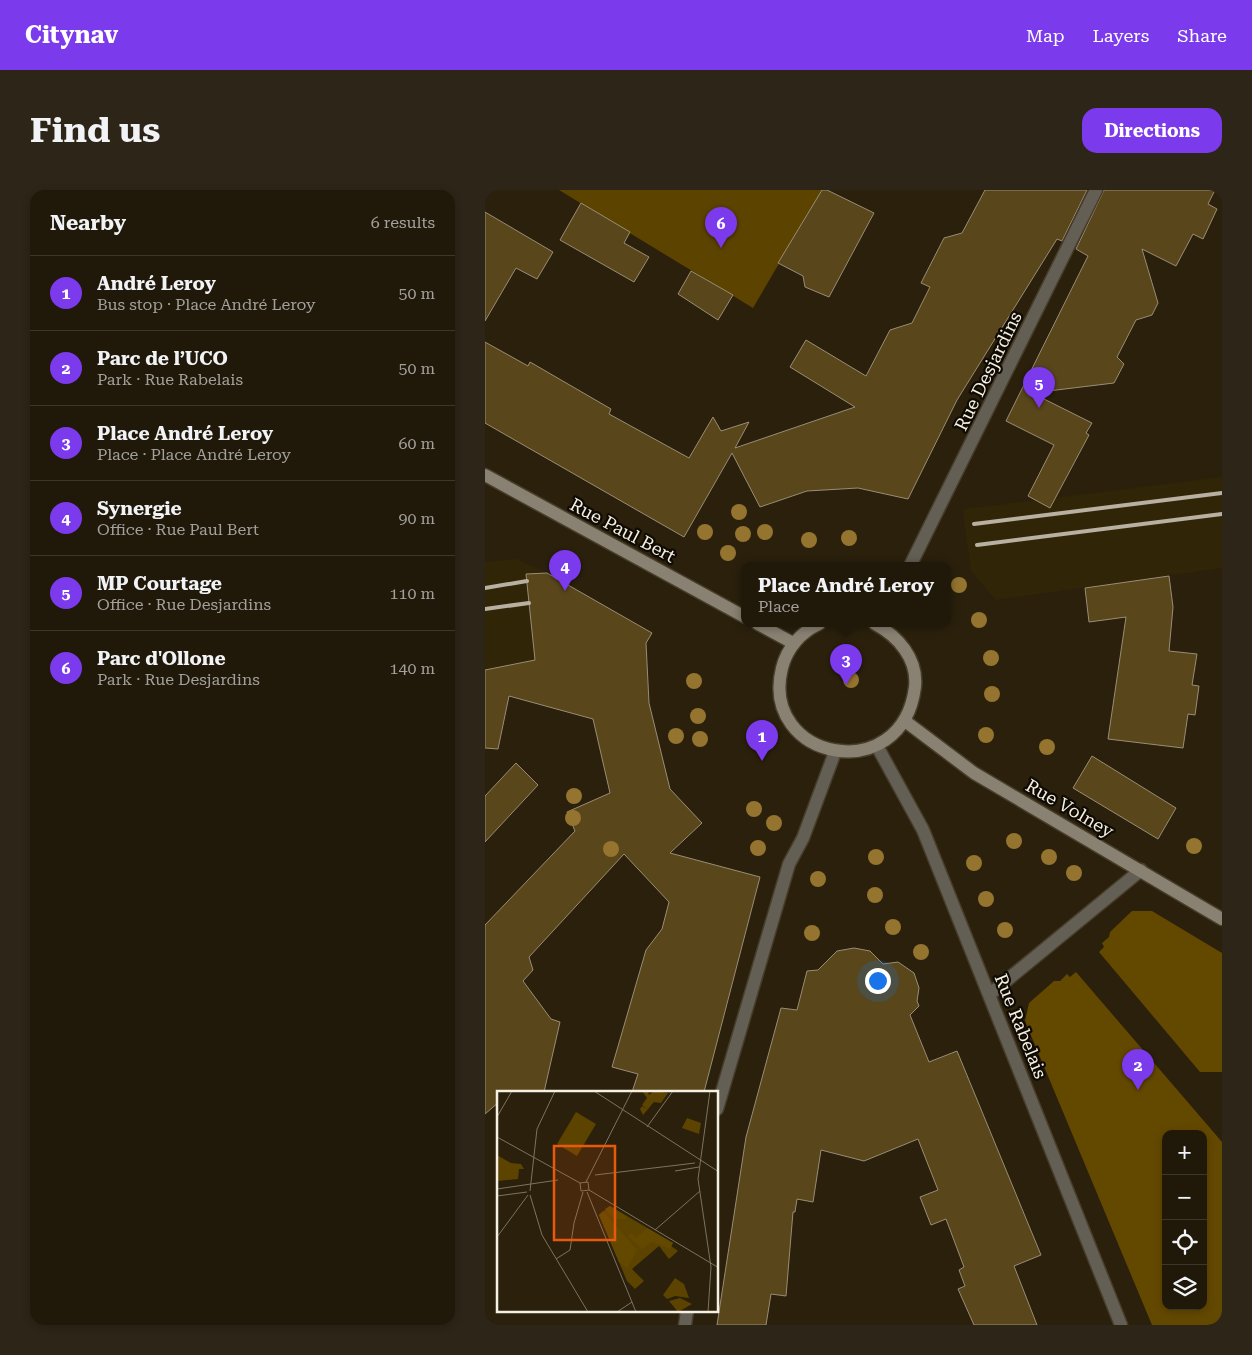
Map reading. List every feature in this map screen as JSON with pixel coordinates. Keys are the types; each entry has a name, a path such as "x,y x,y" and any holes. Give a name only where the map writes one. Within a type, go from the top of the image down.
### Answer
{"main road":[{"name":"Rue Paul Bert","path":"485,475 741,615"},
{"path":"763,627 793,644"},
{"path":"813,627 793,644 784,660 779,678 780,696 785,714 796,730 807,740 835,752 863,751 877,746 893,736 905,721 913,703 915,683 912,663 903,645 888,631 881,627"},
{"name":"Rue Volney","path":"905,721 974,773 1222,919"}],"street":[{"name":"Rue Desjardins","path":"912,562 1096,190"},
{"name":"Rue Rabelais","path":"877,746 923,830 1121,1325"},
{"path":"719,1102 789,864 803,838 835,752"},
{"path":"989,994 1141,870"},
{"path":"685,1325 687,1312"}],"shaded area":[{"path":"559,190 822,190 753,308"},
{"path":"1222,477 1222,568 996,600 971,571 963,513 965,509"},
{"path":"517,559 555,577 561,623 542,658 485,670 485,562"},
{"path":"1132,911 1152,911 1222,953 1222,1072 1200,1072 1099,952 1104,947 1102,943 1109,937 1110,932"},
{"path":"1076,972 1222,1142 1222,1325 1152,1325 1025,1021 1029,1003 1054,981 1060,981 1067,974 1070,977"}],"building":[{"path":"822,190 827,190 874,213 829,297 805,287 803,276 778,263"},
{"path":"985,190 1087,190 1062,241 1057,239 957,400 908,499 858,488 807,491 760,507 732,453 684,537 485,423 485,342 528,366 530,362 611,409 609,414 689,458 713,417 721,431 749,422 735,448 855,407 790,367 806,340 866,376 890,330 912,323 930,287 921,283 944,238 962,233"},
{"path":"1104,190 1215,190 1208,204 1217,209 1203,239 1193,234 1176,266 1142,249 1158,303 1152,315 1136,320 1117,357 1124,364 1114,383 1032,393 1092,423 1086,433 1089,435 1050,508 1028,496 1054,445 1006,421 1088,256 1076,249"},
{"path":"581,203 630,232 624,243 649,257 634,282 560,240"},
{"path":"485,212 553,252 537,279 516,268 485,321"},
{"path":"691,271 733,295 718,320 678,294"},
{"path":"547,573 652,633 646,643 649,703 670,789 702,823 670,853 760,877 704,1091 632,1091 638,1074 612,1067 646,950 662,929 669,902 624,854 529,957 533,970 523,981 551,1019 560,1022 544,1091 497,1091 497,1104 485,1114 485,925 575,831 567,812 610,793 593,719 509,696 498,749 485,748 485,670 535,660 526,574"},
{"path":"1169,576 1173,607 1169,651 1197,654 1192,685 1199,686 1195,715 1188,714 1183,748 1108,739 1126,617 1089,622 1085,588"},
{"path":"1092,756 1176,808 1158,839 1073,788"},
{"path":"516,763 538,785 485,842 485,796"},
{"path":"854,948 870,951 883,964 898,962 914,973 919,988 917,1001 919,1006 910,1015 929,1062 957,1051 1041,1255 1014,1266 1037,1325 974,1325 958,1289 965,1286 959,1270 964,1267 946,1219 931,1225 920,1197 938,1190 918,1139 864,1161 821,1150 813,1202 797,1199 795,1212 793,1212 786,1296 771,1294 766,1325 717,1325 746,1137 781,1008 797,1010 807,971 818,970 837,951"}],"railway":[{"path":"974,524 1222,493"},
{"path":"977,545 1222,514"},
{"path":"485,588 527,581"},
{"path":"485,609 529,603"}],"place":[{"name":"Parc d'Ollone","path":"721,248"},
{"name":"MP Courtage","path":"1039,408"},
{"name":"Synergie","path":"565,591"},
{"name":"Place André Leroy","path":"846,685"},
{"name":"André Leroy","path":"762,761"},
{"name":"Parc de l’UCO","path":"1138,1090"}]}
